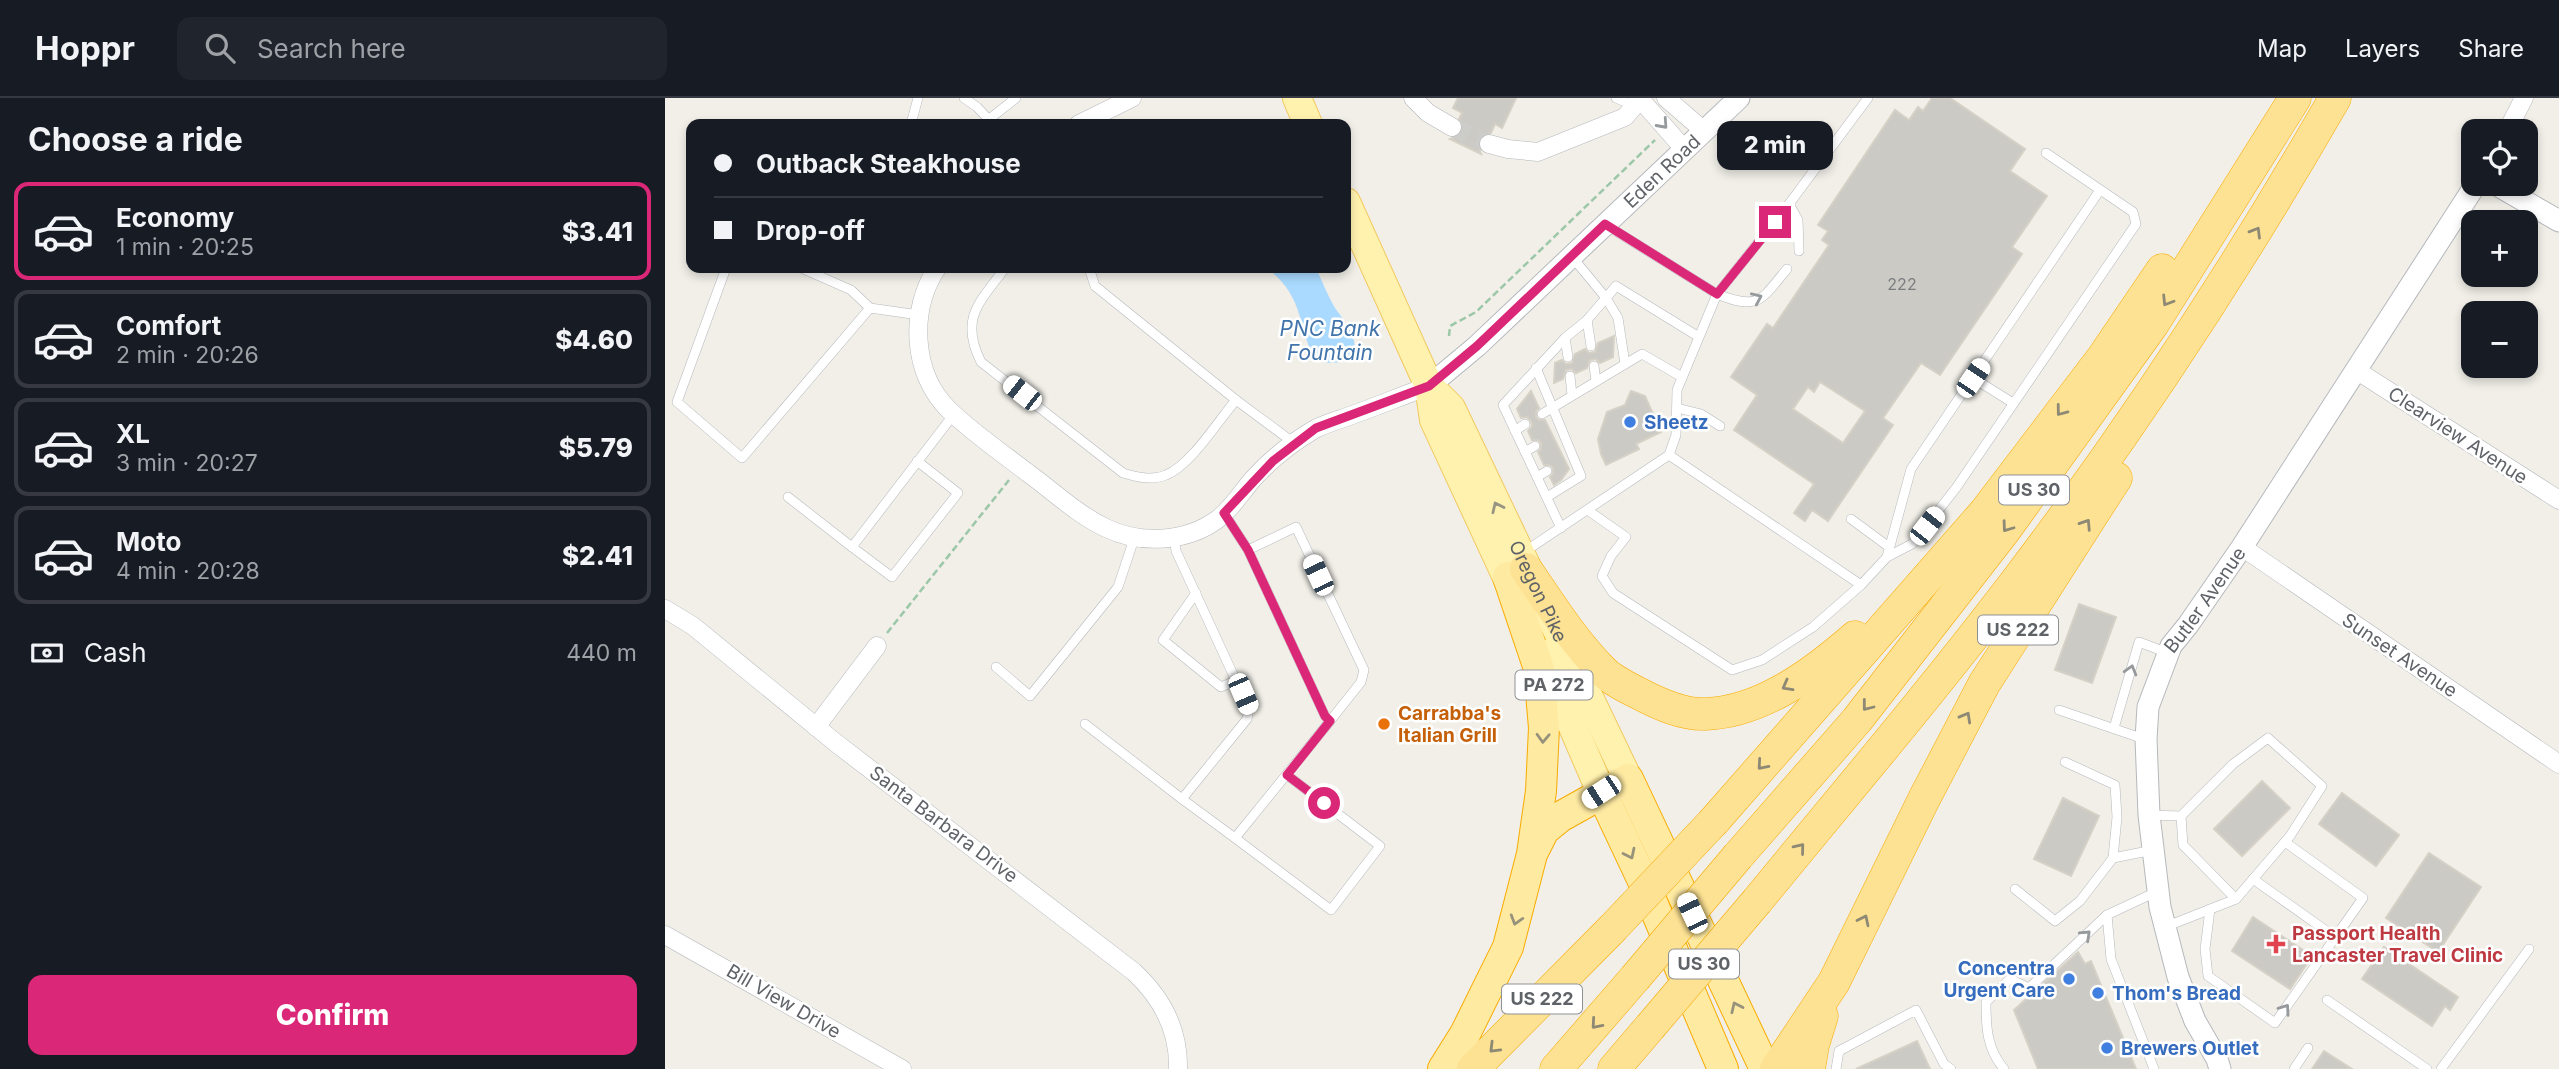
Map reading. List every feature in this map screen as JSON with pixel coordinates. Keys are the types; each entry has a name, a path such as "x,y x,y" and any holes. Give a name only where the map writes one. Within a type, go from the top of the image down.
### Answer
{"highway":[{"name":"US 222","path":"1473,1069 1714,821 1985,512 2149,291 2272,98"},
{"name":"US 30","path":"1556,1069 1857,720 2005,530 2153,324 2295,98"},
{"name":"US 30","path":"1614,1069 1757,901 2017,580 2117,443 2220,290 2335,98"},
{"name":"US 222","path":"1809,1069 1813,1045 1834,982 1984,684 2169,390 2220,290"},
{"path":"1518,567 1577,643 1606,674 1658,703 1705,714 1734,710 1762,700 1832,657 1887,609 1985,512"},
{"path":"1443,1069 1465,1034 1507,947 1532,854 1541,791 1544,728 1539,669 1518,567"},
{"path":"1532,854 1544,830 1560,817 1628,779"},
{"name":"Oregon Pike","path":"1628,779 1765,1069"},
{"name":"Oregon Pike","path":"1601,792 1643,881 1723,1069"},
{"path":"1776,1069 1834,982"}],"main road":[{"path":"1297,98 1306,119"},
{"name":"Oregon Pike","path":"1351,213 1429,386 1434,419 1518,567 1628,779"},
{"name":"Oregon Pike","path":"1518,567 1601,792"}],"street":[{"path":"1089,119 1132,98"},
{"path":"1413,98 1428,113 1452,127"},
{"path":"1665,98 1704,131"},
{"name":"Eden Road","path":"1429,386 1477,346 1739,98"},
{"path":"2513,119 2524,98"},
{"path":"1489,144 1538,152 1625,117 1639,101 1685,150"},
{"name":"Butler Avenue","path":"2220,1069 2195,1021 2178,978 2164,928 2149,816 2146,739 2148,707 2168,653 2242,547 2468,196"},
{"path":"2516,196 2559,221"},
{"path":"933,273 921,302 919,347 926,373 939,398 954,414 1092,520 1107,529 1135,536 1174,538 1199,530 1224,513 1255,478 1294,443 1316,428 1429,386"},
{"name":"Clearview Avenue","path":"2356,370 2559,500"},
{"name":"Sunset Avenue","path":"2242,547 2559,764"},
{"name":"Santa Barbara Drive","path":"665,609 693,626 816,727 1134,972 1156,995 1169,1017 1177,1039 1178,1069"},
{"path":"816,727 877,646"},
{"name":"Bill View Drive","path":"665,935 902,1069"}],"lane":[{"path":"912,119 918,98"},
{"path":"964,98 985,119"},
{"path":"992,119 1016,98"},
{"path":"1616,98 1639,101"},
{"path":"1518,567 1561,528 1669,455 1676,435 1677,390 1717,294 1789,204 1868,98"},
{"path":"1589,510 1626,537 1611,556 1602,576 1613,593 1732,670 1762,660 1813,626 1861,585 1887,557 1912,544 1956,488 2136,224 2133,212 2046,153"},
{"path":"1887,557 1911,469 2101,190"},
{"path":"1789,204 1798,220 1799,251"},
{"path":"1605,224 1717,294 1739,303 1752,302 1765,296 1787,269"},
{"path":"1571,255 1607,298 1618,318 1625,364"},
{"path":"724,273 677,402 742,458 870,308"},
{"path":"812,273 851,290 870,308 919,316"},
{"path":"1001,273 974,310 973,345 981,362 1123,473 1151,478 1167,475 1187,461 1236,400"},
{"path":"1091,273 1095,286 1236,400 1294,443"},
{"path":"1561,528 1503,405 1565,338 1587,320 1616,286 1699,337"},
{"path":"1587,320 1591,346"},
{"path":"1565,338 1568,357"},
{"path":"1542,414 1642,354 1682,377"},
{"path":"1594,366 1596,381"},
{"path":"1536,368 1562,430 1569,459 1581,476 1547,497"},
{"path":"1570,376 1572,395"},
{"path":"1973,378 2013,403"},
{"path":"1677,408 1701,414 1720,426"},
{"path":"852,547 954,414"},
{"path":"1515,431 1525,424"},
{"path":"1552,436 1562,430"},
{"path":"1525,452 1535,446"},
{"path":"1669,455 1861,585"},
{"path":"788,497 892,577 958,493 917,461"},
{"path":"1537,477 1547,471"},
{"path":"1224,513 1248,550 1325,716 1330,721"},
{"path":"1851,519 1889,547"},
{"path":"1235,838 1361,682 1364,670 1296,527 1248,550"},
{"path":"996,667 1030,695 1118,587 1135,536"},
{"path":"1174,538 1176,551 1249,709 1247,719 1182,799"},
{"path":"1196,593 1163,640 1221,687 1237,680"},
{"path":"2114,729 2139,642 2168,653"},
{"path":"2059,710 2146,739"},
{"path":"1085,724 1331,910 1380,846 1287,775"},
{"path":"2149,816 2181,816 2233,764 2268,738 2322,786 2285,842 2236,899 2164,928"},
{"path":"2015,889 2055,921 2080,901 2113,858 2117,817 2115,785 2065,762"},
{"path":"2181,816 2183,845 2236,899"},
{"path":"2210,909 2206,949 2208,976 2275,1023 2363,898 2285,842"},
{"path":"2113,858 2153,850"},
{"path":"2253,880 2335,937"},
{"path":"2004,1069 1995,1058 1986,1030 1986,1002 2010,979 2029,988 2107,915 2158,891"},
{"path":"2107,915 2111,959 2154,1069"},
{"path":"2441,1069 2529,949"},
{"path":"2326,1000 2427,1069"},
{"path":"1836,1069 1839,1051 1916,1010 1944,1064 1951,1069"},
{"path":"2294,1069 2308,1048"}],"path":[{"path":"1449,336 1450,326 1476,312 1667,128"},
{"path":"877,646 1020,466"}],"water":[{"name":"PNC Bank Fountain","path":"1272,273 1318,273 1332,303 1353,336 1354,349 1348,359 1335,363 1315,360 1294,300"}],"building":[{"path":"1458,98 1516,98 1502,128 1495,124 1491,133 1481,137 1478,146 1481,154 1450,139 1458,136 1463,128 1459,119 1462,113 1453,108"},
{"path":"1932,98 1950,98 2025,149 2010,171 2047,196 2012,247 2022,254 1940,375 1921,363 1883,418 1893,425 1828,521 1812,510 1805,521 1794,513 1814,484 1734,430 1757,395 1731,377 1767,324 1773,328 1829,245 1822,240 1828,231 1818,225 1895,110 1909,120 1918,107 1923,111","holes":["1820,382 1865,411 1843,443 1793,409 1808,387 1814,392"]},
{"path":"1614,336 1613,357 1600,363 1596,359 1590,360 1587,368 1576,373 1572,369 1566,370 1563,379 1554,383 1555,363 1562,360 1566,364 1572,363 1575,354 1585,349 1589,353 1595,352 1598,343"},
{"path":"1531,391 1539,408 1536,417 1545,420 1569,469 1554,485 1550,477 1553,468 1544,465 1538,452 1541,443 1532,440 1528,431 1532,426 1531,421 1527,417 1521,418 1517,409"},
{"name":"Sheetz","path":"1631,391 1645,396 1661,432 1636,444 1639,449 1606,465 1598,439 1607,412 1625,405"},
{"path":"2079,604 2116,617 2092,683 2055,670"},
{"path":"2262,781 2290,808 2242,856 2214,829"},
{"path":"2342,793 2399,835 2376,866 2319,824"},
{"path":"2063,798 2099,816 2071,876 2034,859"},
{"path":"2429,853 2481,887 2438,952 2386,918"},
{"path":"2253,917 2312,956 2290,989 2232,951"},
{"path":"2384,947 2458,997 2450,1010 2445,1006 2432,1026 2362,979"},
{"path":"2078,952 2085,964 2091,961 2136,1069 2038,1069 2014,1010"},
{"path":"1917,1041 1930,1069 1856,1069"},
{"path":"2324,1051 2352,1069 2312,1069"}],"tunnel":[{"path":"1452,127 1489,144"}],"place":[{"name":"Sheetz","path":"1630,422"},
{"name":"Carrabba's Italian Grill","path":"1384,724"},
{"name":"Passport Health Lancaster Travel Clinic","path":"2276,944"},
{"name":"Concentra Urgent Care","path":"2069,979"},
{"name":"Thom's Bread","path":"2098,993"},
{"name":"Brewers Outlet","path":"2107,1048"}],"route":[{"path":"1324,803 1287,775 1330,721 1325,716 1248,550 1224,513 1273,461 1316,428 1429,386 1477,346 1605,224 1717,294 1775,222"}]}
